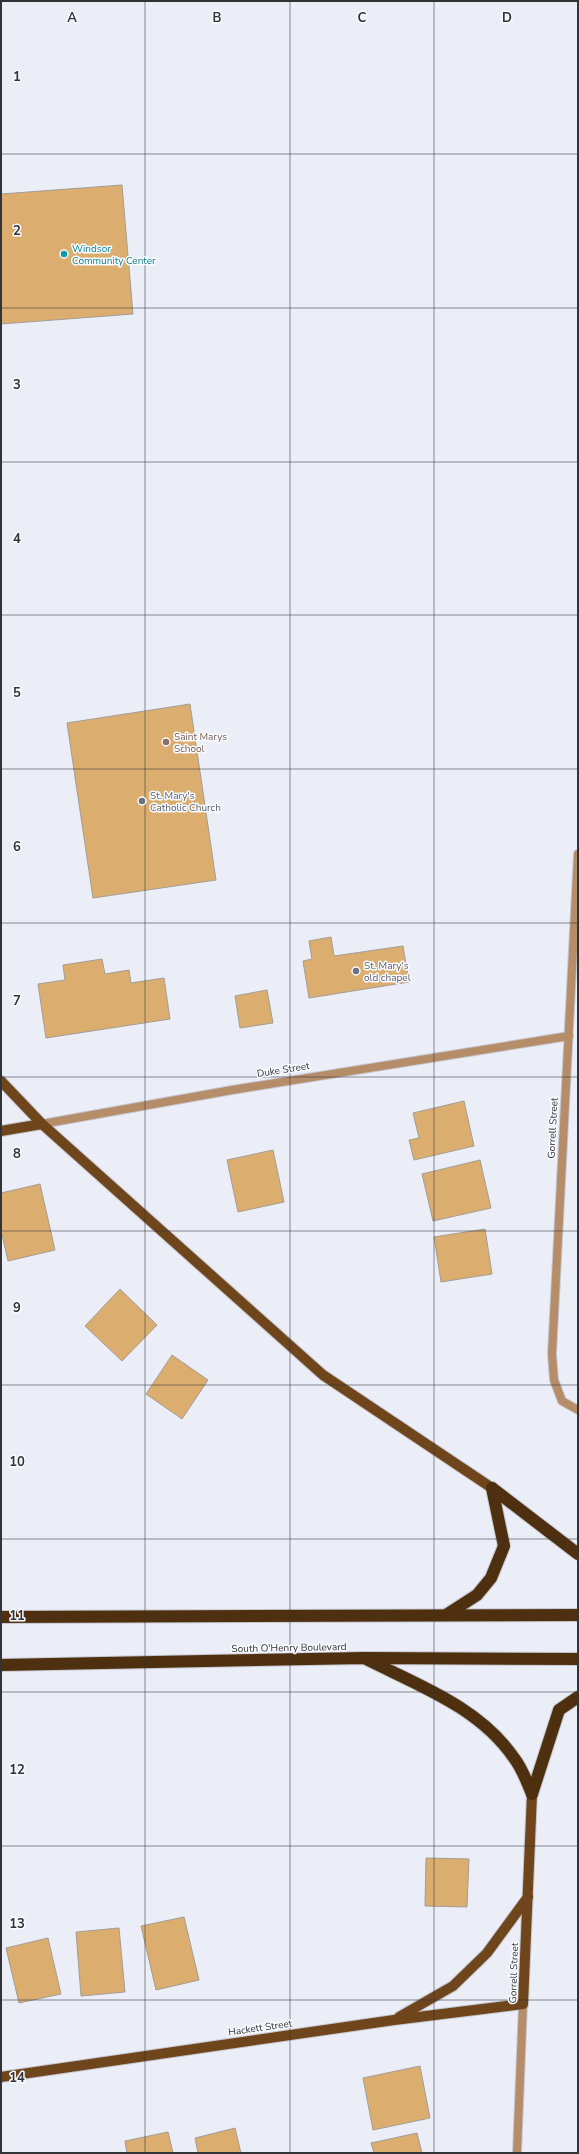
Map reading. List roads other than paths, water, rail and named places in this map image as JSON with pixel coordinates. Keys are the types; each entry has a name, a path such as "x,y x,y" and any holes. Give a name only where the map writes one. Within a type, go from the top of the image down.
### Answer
{"highway":[{"path":"492,1488 578,1554"},
{"path":"446,1615 477,1595 491,1578 504,1546 492,1488"},
{"path":"1,1617 578,1615"},
{"path":"364,1658 452,1702 491,1730 515,1758 532,1794"},
{"name":"South O'Henry Boulevard","path":"1,1665 364,1658 578,1659"},
{"path":"532,1794 559,1710 578,1697"}],"main road":[{"path":"1,1081 42,1124 323,1375 492,1488"},
{"name":"Duke Street","path":"1,1131 42,1124"},
{"name":"Gorrell Street","path":"523,2004 532,1794"},
{"path":"394,2020 453,1986 487,1953 528,1898"},
{"name":"Hackett Street","path":"1,2077 394,2020 523,2004"}],"street":[{"name":"Gorrell Street","path":"578,854 552,1354 554,1380 562,1401 578,1410"},
{"name":"Duke Street","path":"42,1124 240,1088 569,1036"},
{"name":"Gorrell Street","path":"517,2153 523,2004"}],"place":[{"name":"Windsor Community Center","path":"64,254"},
{"name":"Saint Marys School","path":"166,742"},
{"name":"St. Mary's Catholic Church","path":"142,801"},
{"name":"St. Mary's old chapel","path":"356,971"}]}
